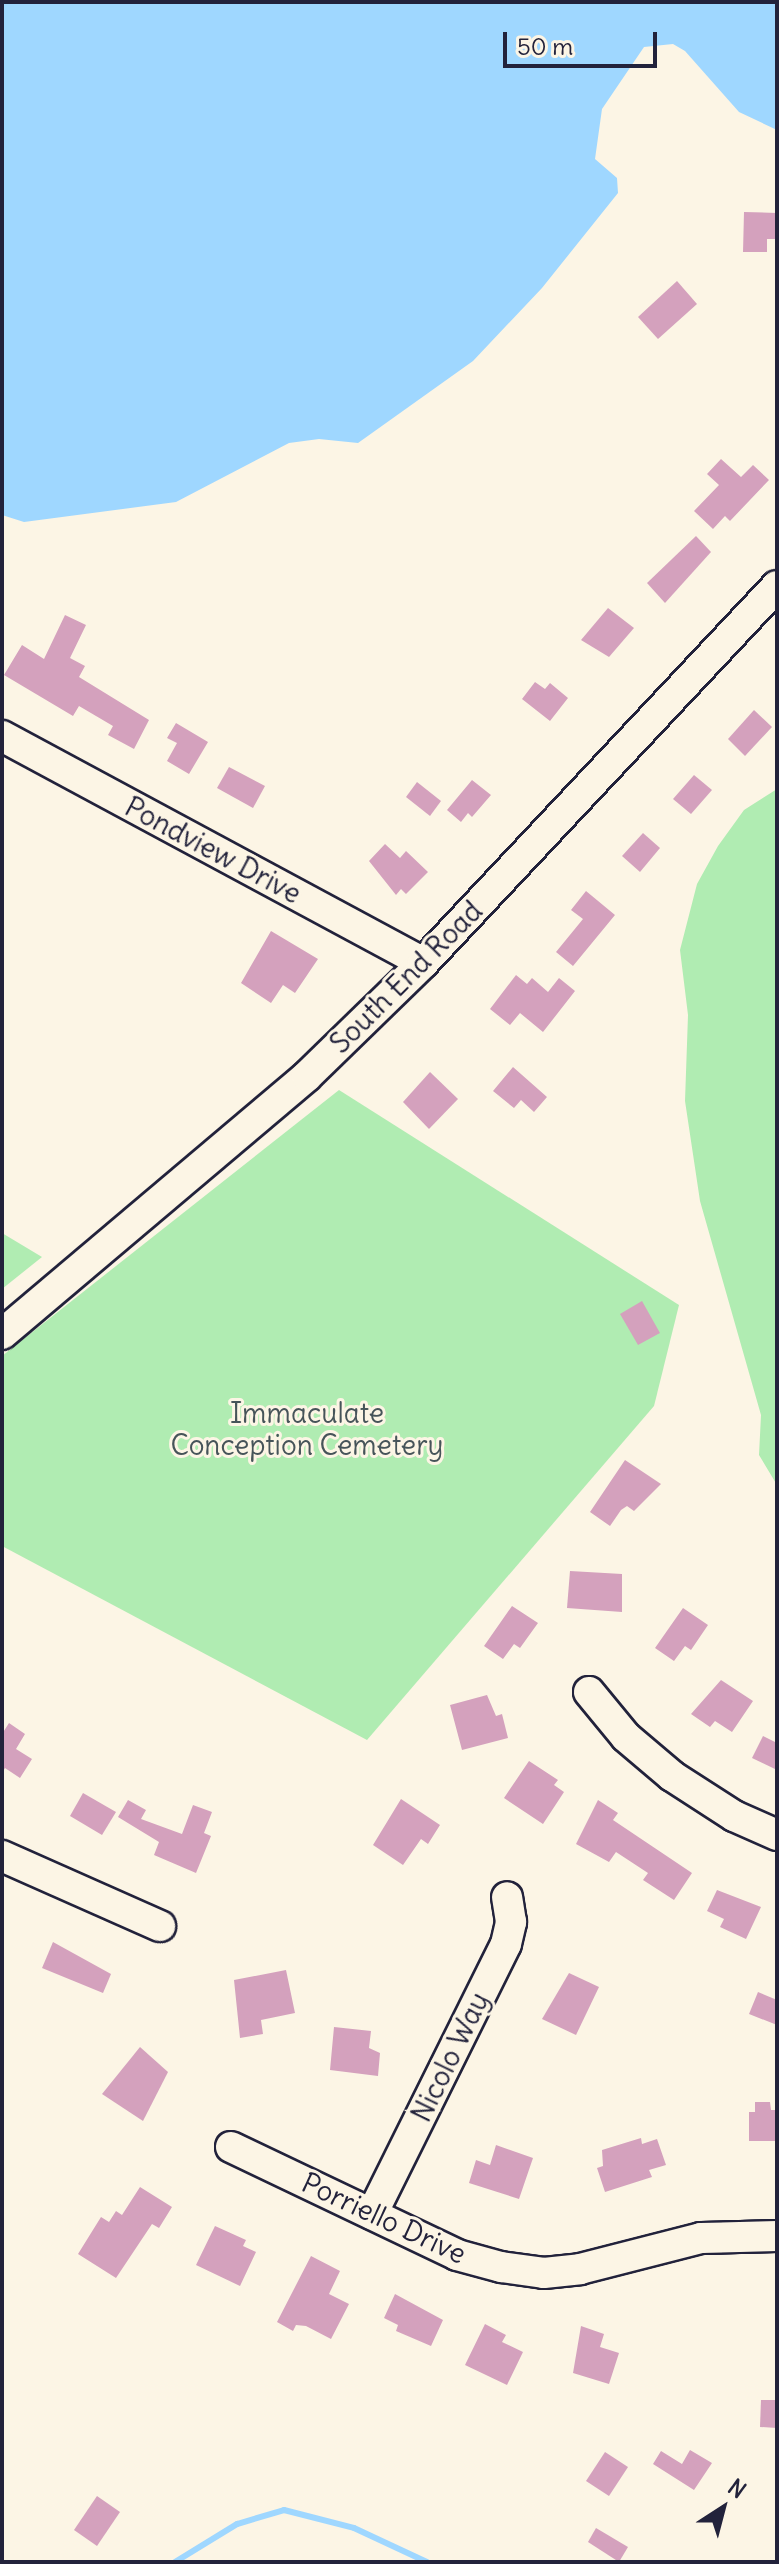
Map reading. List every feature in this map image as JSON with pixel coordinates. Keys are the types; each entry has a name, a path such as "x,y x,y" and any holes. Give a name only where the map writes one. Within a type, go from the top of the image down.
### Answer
{"street":[{"name":"South End Road","path":"2,1334 274,1108 423,963 777,586"},
{"name":"Pondview Drive","path":"2,736 423,963"},
{"path":"589,1692 626,1737 672,1776 734,1816 777,1835"},
{"path":"2,1856 160,1926"},
{"name":"Nicolo Way","path":"372,2214 506,1944 511,1922 507,1897"},
{"name":"Porriello Drive","path":"231,2147 457,2255 544,2273 580,2269 701,2238 777,2236"}],"green space":[{"path":"777,789 777,1485 759,1455 761,1415 700,1201 685,1101 688,1015 680,950 697,884 718,846 744,810"},
{"name":"Immaculate Conception Cemetery","path":"339,1090 679,1305 654,1406 367,1740 2,1546 2,1356"},
{"path":"2,1233 42,1257 2,1289"}],"water":[{"path":"2,2 777,2 777,130 739,112 685,51 673,44 644,47 602,109 595,159 617,178 618,193 542,288 473,361 358,443 319,439 289,443 176,502 24,522 2,515"}],"building":[{"path":"744,212 777,213 777,239 767,239 767,252 743,252"},
{"path":"677,281 697,304 658,339 638,317"},
{"path":"721,459 741,477 753,465 769,480 730,521 725,516 713,529 694,511 719,485 707,474"},
{"path":"696,536 711,552 665,603 647,583"},
{"path":"608,608 634,628 609,657 581,640"},
{"path":"65,615 86,625 70,658 85,666 79,677 149,720 134,749 108,735 113,726 79,706 73,716 4,675 22,645 44,659"},
{"path":"535,682 545,689 550,683 568,698 550,721 522,699"},
{"path":"754,710 772,727 745,756 728,739"},
{"path":"176,723 208,742 189,774 167,761 177,743 167,738"},
{"path":"229,767 265,786 253,808 217,788"},
{"path":"694,775 712,790 691,814 673,799"},
{"path":"472,780 491,795 472,817 468,813 461,822 447,810"},
{"path":"417,782 441,801 430,816 406,797"},
{"path":"643,833 660,848 640,872 622,856"},
{"path":"385,844 400,858 406,851 428,872 406,894 401,889 396,895 369,861"},
{"path":"586,891 615,915 573,966 556,952 583,919 571,910"},
{"path":"271,931 318,959 295,993 283,985 271,1003 241,983"},
{"path":"516,975 527,984 532,978 548,992 559,978 575,991 543,1032 520,1013 510,1025 490,1009"},
{"path":"513,1067 547,1097 534,1112 521,1100 514,1108 493,1091"},
{"path":"430,1072 458,1099 429,1129 403,1102"},
{"path":"642,1301 660,1333 638,1345 620,1314"},
{"path":"625,1460 661,1484 634,1511 627,1506 621,1510 610,1526 590,1512"},
{"path":"570,1571 622,1574 622,1612 567,1608"},
{"path":"512,1606 538,1623 520,1648 514,1644 503,1659 484,1646"},
{"path":"683,1608 708,1625 691,1650 685,1646 674,1661 655,1648"},
{"path":"721,1680 753,1701 732,1732 715,1721 710,1727 691,1714"},
{"path":"487,1695 496,1716 502,1714 508,1738 462,1750 450,1705"},
{"path":"9,1723 25,1734 16,1749 32,1759 20,1778 5,1768 2,1773 2,1734"},
{"path":"763,1736 777,1743 777,1770 752,1758"},
{"path":"529,1761 558,1780 554,1785 564,1792 543,1824 504,1798"},
{"path":"83,1793 116,1812 102,1835 70,1816"},
{"path":"401,1799 440,1825 428,1844 421,1839 403,1865 373,1845"},
{"path":"128,1800 146,1810 141,1819 182,1834 193,1805 212,1812 204,1833 211,1836 196,1873 154,1855 159,1842 118,1817"},
{"path":"598,1800 618,1813 613,1820 692,1873 674,1900 643,1880 648,1873 616,1852 609,1862 576,1844"},
{"path":"717,1890 761,1907 746,1939 720,1927 724,1919 707,1911"},
{"path":"53,1942 111,1974 103,1993 42,1968"},
{"path":"286,1970 295,2013 261,2020 263,2034 240,2038 234,1980"},
{"path":"569,1973 599,1987 576,2035 542,2019"},
{"path":"758,1992 777,2000 777,2025 749,2014"},
{"path":"334,2027 371,2031 369,2048 380,2053 378,2076 330,2070"},
{"path":"140,2047 168,2072 143,2121 102,2094"},
{"path":"755,2102 770,2102 771,2110 777,2110 777,2141 749,2141 749,2112 755,2112"},
{"path":"641,2138 642,2144 657,2139 666,2165 649,2170 652,2177 605,2192 597,2168 603,2166 602,2150"},
{"path":"496,2145 533,2158 519,2199 469,2183 476,2160 490,2165"},
{"path":"140,2187 172,2207 159,2228 152,2224 116,2278 78,2254 101,2217 109,2222 116,2211 122,2215"},
{"path":"215,2226 246,2240 243,2246 256,2252 240,2286 196,2265"},
{"path":"311,2256 340,2271 329,2294 349,2304 331,2339 306,2326 296,2325 293,2331 277,2322"},
{"path":"395,2294 443,2320 431,2346 396,2331 398,2325 384,2318"},
{"path":"485,2324 506,2335 502,2342 523,2352 507,2385 465,2365"},
{"path":"581,2326 604,2334 600,2347 619,2353 609,2384 573,2373"},
{"path":"761,2400 777,2400 777,2428 760,2427"},
{"path":"690,2450 712,2463 694,2490 653,2464 661,2451 682,2464"},
{"path":"605,2452 628,2467 609,2496 586,2481"},
{"path":"97,2496 120,2512 97,2546 74,2530"},
{"path":"596,2528 628,2547 619,2562 588,2542"}],"waterway":[{"path":"175,2562 237,2524 284,2510 354,2528 427,2562"}]}
